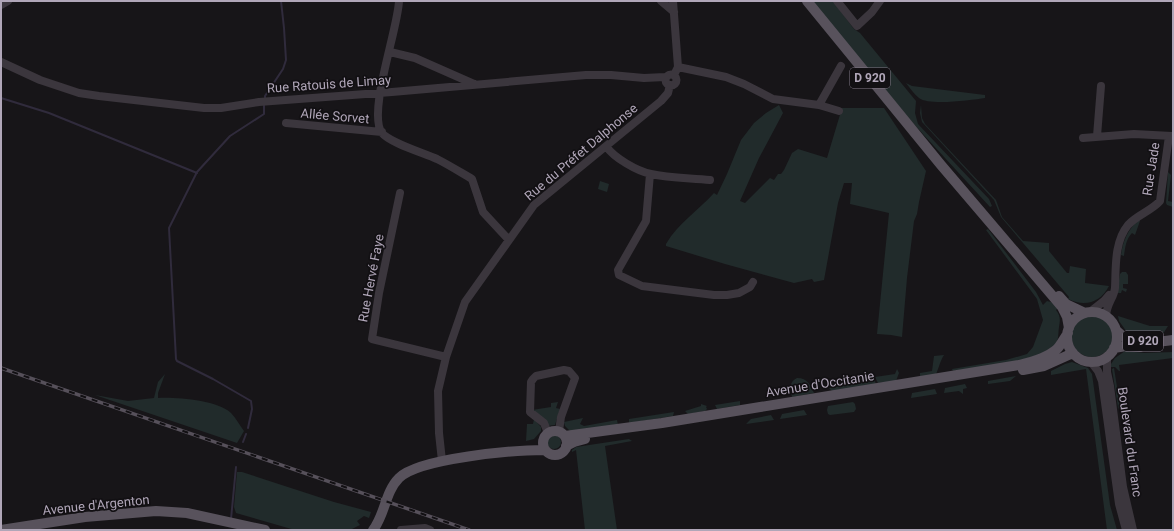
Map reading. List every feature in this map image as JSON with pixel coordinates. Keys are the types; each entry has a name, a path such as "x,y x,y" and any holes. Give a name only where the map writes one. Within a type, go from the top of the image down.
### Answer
{"main road":[{"name":"D 920","path":"807,1 941,165 1062,307 1067,317 1068,330"},
{"name":"D 920","path":"934,156 942,162 985,210 1066,304 1088,313"},
{"path":"1088,313 1099,313 1106,317 1116,330 1114,348 1107,357 1100,360 1091,362 1080,359 1073,353 1068,344 1068,330 1076,318 1088,313"},
{"name":"Avenue d'Occitanie","path":"563,438 1019,365 1034,361 1058,348 1068,330"},
{"name":"D 920","path":"1116,330 1127,339 1137,341 1173,340"},
{"name":"D 920","path":"1114,348 1126,346 1150,348 1173,347"},
{"name":"Avenue d'Occitanie","path":"513,450 546,436 553,431 563,438 574,442 589,438 1037,368 1073,353"},
{"path":"545,450 543,446 546,436"},
{"name":"Avenue d'Occitanie","path":"442,461 513,450 545,450 549,454 558,454 563,452 563,438"},
{"path":"373,530 379,522 389,496 399,478 412,470 442,461"},
{"name":"Avenue d'Argenton","path":"1,530 85,517 141,512 187,513 265,530"}],"street":[{"path":"1,5 8,1"},
{"path":"399,1 390,52 379,92 378,117 382,132 395,142 438,160 472,178 483,212 509,240"},
{"path":"661,1 674,12"},
{"path":"673,1 678,67 738,81 773,99 820,105 839,111"},
{"path":"837,1 857,26 872,12 880,1"},
{"path":"390,52 415,58 475,84"},
{"name":"Rue Ratouis de Limay","path":"1,62 40,80 79,93 204,108 221,108 274,100 586,75 611,75 668,81"},
{"path":"820,105 841,66"},
{"name":"Rue du Préfet Dalphonse","path":"442,461 439,433 438,391 446,357 465,302 534,205 661,101 668,93 668,81 676,83 676,78 674,75 678,67"},
{"path":"1097,136 1101,86"},
{"name":"Allée Sorvet","path":"286,123 382,132"},
{"name":"Rue Jade","path":"1083,138 1134,134 1171,136 1160,201 1130,224 1124,232 1119,244 1114,284 1115,289 1108,304 1106,317"},
{"path":"606,146 627,164 650,174 710,180"},
{"path":"650,174 646,221 617,272 621,277 638,284 685,292 727,295 745,291 753,282"},
{"name":"Rue Hervé Faye","path":"400,193 379,292 372,339 446,357"},
{"name":"Rue Jade","path":"1088,313 1106,299 1114,284"},
{"name":"Boulevard du Franc","path":"1107,357 1107,372 1123,487 1133,530"},
{"name":"Boulevard du Franc","path":"1091,362 1098,371 1102,381 1117,493 1126,530"},
{"path":"546,436 544,423 530,412 531,382 536,376 564,370 568,371 575,378 561,417 563,438"},
{"path":"401,530 424,528 430,530"}],"shaded area":[{"path":"811,1 833,1 854,29 860,33 916,101 915,113 918,124 989,199 992,206 990,207 911,121"},
{"path":"906,83 912,86 985,95 985,98 951,102 932,102 919,98"},
{"path":"779,105 783,113 759,158 740,201 745,203 770,178 774,180 778,174 781,174 792,153 798,149 827,158 842,108 884,108 926,171 917,214 914,221 902,337 877,334 889,213 850,204 852,183 844,183 838,203 824,280 814,282 812,279 794,283 666,246 682,223 714,193 717,195 741,140 754,123"},
{"path":"921,105 922,118 925,124 996,200 1002,217 1023,241 1049,243 1049,251 1067,273 1069,273 1070,266 1086,269 1085,283 1109,286 1097,300 1080,303 1068,299 1069,297 1001,217 994,200 922,122 920,113"},
{"path":"1168,172 1171,175 1168,201 1173,202 1173,207 1167,205 1166,203"},
{"path":"600,181 609,184 607,192 598,189"},
{"path":"1139,219 1140,221 1135,235 1132,233 1130,235 1126,244 1124,256 1121,255 1127,236"},
{"path":"988,229 1036,292 1043,305 1047,301 1051,302 1058,308 1056,310 1060,318 1058,339 1055,345 1048,351 1037,355 1007,363 953,371 952,369 1006,360 1027,354 1033,347 1043,320 1037,299 986,230"},
{"path":"1122,272 1126,272 1128,275 1128,284 1123,284 1123,288 1127,289 1126,292 1122,290 1121,293 1117,293 1120,274"},
{"path":"1092,315 1107,321 1113,336 1107,351 1092,357 1077,351 1071,336 1077,321"},
{"path":"1118,316 1150,326 1168,326 1161,337 1129,335 1119,321"},
{"path":"1125,351 1144,353 1173,352 1173,358 1119,365 1120,371 1115,367 1111,367 1111,364 1115,358"},
{"path":"944,355 936,374 920,377 920,373 932,371 934,356"},
{"path":"1072,362 1088,368 1092,374 1110,505 1117,530 1107,530 1086,369 1051,375 1051,371"},
{"path":"1114,368 1120,406 1124,406 1122,409 1119,409 1118,407 1112,369"},
{"path":"897,369 899,373 896,381 878,383 875,377 895,374"},
{"path":"165,374 158,393 158,398 196,400 225,409 233,415 244,431 237,443 95,395 128,401 154,398 158,382"},
{"path":"1016,376 1010,381 988,384 988,381"},
{"path":"797,378 804,379 810,385 814,393 792,397 791,383"},
{"path":"874,379 876,384 832,391 829,388 839,385"},
{"path":"965,384 967,388 963,389 963,394 959,391 944,393 945,388"},
{"path":"935,389 937,394 911,398 912,393"},
{"path":"740,401 740,405 717,409 715,405"},
{"path":"558,402 556,408 560,409 555,425 547,426 532,410 551,407 551,403"},
{"path":"853,402 856,409 854,412 828,414 828,406"},
{"path":"701,404 707,406 705,411 688,414 685,411 701,406"},
{"path":"804,410 807,415 780,419 782,414"},
{"path":"674,412 673,416 629,423 629,419"},
{"path":"771,415 774,420 746,424 751,419"},
{"path":"583,418 580,424 584,426 617,420 618,425 570,431 565,426 564,422"},
{"path":"534,419 541,427 541,431 534,439 526,441 527,424 533,424"},
{"path":"551,435 557,435 561,439 561,445 557,449 551,449 547,445 547,439"},
{"path":"629,439 632,441 605,446 617,530 585,530 576,450 572,452 572,450 576,447"},
{"path":"237,472 242,472 334,502 371,512 369,518 364,516 357,521 360,525 350,530 295,530 236,513 234,507"}],"waterway":[{"path":"265,100 265,96 283,69 286,60 281,1"},
{"path":"1,98 49,113 197,173"},
{"path":"248,428 252,409 251,401 213,379 177,361 176,359 169,228 197,172 230,136 264,114 264,105"},
{"path":"243,442 246,434"},
{"path":"231,519 236,467"}],"railway":[{"path":"1,368 469,530"}]}
